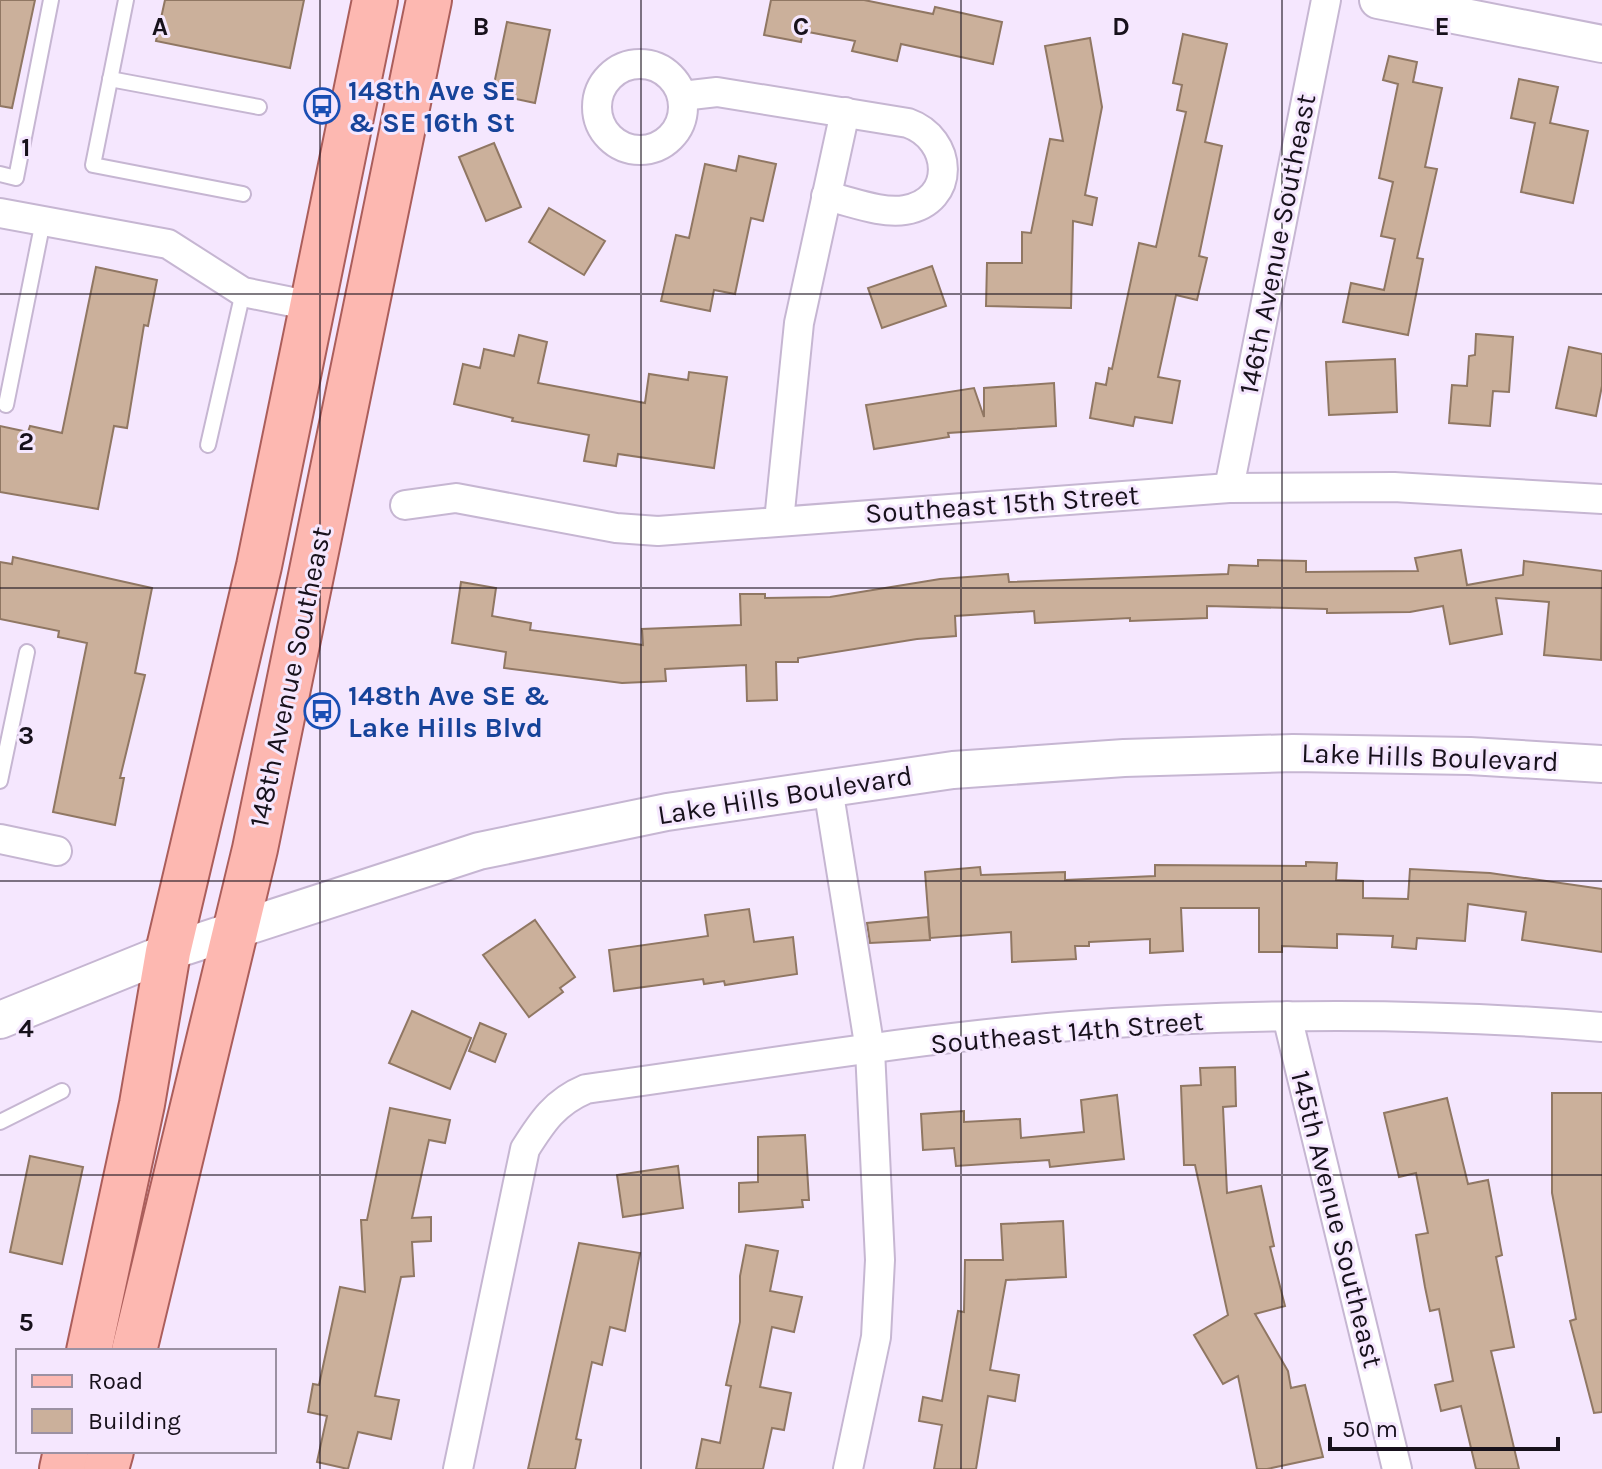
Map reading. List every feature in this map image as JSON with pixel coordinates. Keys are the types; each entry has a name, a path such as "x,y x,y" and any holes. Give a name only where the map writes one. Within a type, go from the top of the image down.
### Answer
{"main road":[{"name":"148th Avenue Southeast","path":"89,1349 142,1104 168,952 259,566 375,0"},
{"name":"148th Avenue Southeast","path":"134,1349 201,1062 236,931 429,0"},
{"path":"236,931 225,840 270,625 259,566"},
{"path":"168,952 184,977 191,1041 201,1062"}],"street":[{"name":"146th Avenue Southeast","path":"1229,488 1326,0"},
{"path":"1378,0 1602,44"},
{"path":"682,96 717,92 845,112 922,128 940,149 942,176 928,200 903,210 826,196"},
{"path":"779,521 799,323 845,112"},
{"path":"0,213 168,244 243,292 312,306"},
{"name":"Southeast 15th Street","path":"405,505 456,498 616,528 658,531 1229,488 1394,487 1602,499"},
{"name":"Lake Hills Boulevard","path":"0,1020 168,952 479,851 551,833 828,788 953,770 1293,753 1470,756 1602,764"},
{"path":"828,788 870,1050 880,1260 876,1337 848,1469"},
{"path":"0,839 57,851"},
{"name":"Southeast 14th Street","path":"458,1469 525,1149 545,1118 563,1099 586,1089 1070,1026 1287,1016 1512,1020 1602,1027"},
{"name":"145th Avenue Southeast","path":"1287,1016 1397,1469"}],"lane":[{"path":"0,174 16,178 51,0"},
{"path":"126,0 93,165 243,194"},
{"path":"110,79 259,107"},
{"path":"6,405 43,221"},
{"path":"208,445 243,292"},
{"path":"0,781 27,652"},
{"path":"0,1122 62,1091"}],"building":[{"path":"0,0 35,0 12,108 0,106"},
{"path":"165,0 304,0 290,68 156,41"},
{"path":"771,0 864,0 933,14 935,7 1002,22 993,64 901,44 897,61 852,51 855,41 803,31 801,42 764,35"},
{"path":"507,22 550,30 535,103 492,94"},
{"path":"1183,34 1227,44 1205,142 1222,146 1199,256 1207,258 1197,300 1176,295 1158,377 1180,381 1172,423 1135,417 1133,426 1090,418 1096,383 1106,385 1109,368 1112,369 1139,243 1156,247 1186,112 1177,110 1182,85 1173,83"},
{"path":"1090,38 1102,107 1085,195 1097,198 1092,225 1073,221 1071,308 986,306 987,263 1022,263 1022,232 1031,233 1050,139 1063,141 1045,46"},
{"path":"1389,56 1417,62 1413,82 1442,88 1425,167 1437,169 1417,258 1423,259 1408,335 1343,322 1351,283 1384,290 1395,239 1381,236 1393,182 1379,178 1398,84 1383,80"},
{"path":"1519,79 1558,87 1550,123 1588,131 1573,203 1521,192 1535,123 1511,118"},
{"path":"494,143 521,207 486,221 459,157"},
{"path":"739,156 776,164 763,221 751,218 735,294 714,290 710,311 661,301 676,235 689,238 705,164 736,171"},
{"path":"549,208 605,241 584,275 529,242"},
{"path":"932,266 946,306 882,328 868,288"},
{"path":"96,267 157,280 148,326 144,325 127,428 114,426 98,509 0,492 0,426 28,432 30,426 62,433"},
{"path":"1476,334 1513,337 1509,392 1493,391 1490,426 1449,423 1452,385 1467,386 1469,356 1475,355"},
{"path":"519,335 547,342 538,383 645,403 649,374 688,380 689,372 727,377 714,468 618,454 616,466 584,461 589,435 512,421 513,418 454,404 463,364 480,368 484,349 514,356"},
{"path":"1569,347 1602,354 1602,386 1596,416 1556,408"},
{"path":"1395,359 1397,412 1329,415 1326,362"},
{"path":"1054,383 1056,426 948,433 949,437 874,449 866,405 974,388 984,417 984,388"},
{"path":"1461,550 1467,585 1523,575 1524,561 1602,571 1601,660 1544,655 1549,602 1496,598 1502,634 1450,644 1443,606 1410,612 1327,613 1327,609 1207,606 1207,618 1035,623 1034,611 955,616 956,636 917,639 798,658 798,662 776,662 777,700 747,701 746,665 665,669 666,681 622,683 504,668 506,652 452,643 461,582 496,588 492,616 531,623 530,630 643,645 642,629 741,625 740,594 765,594 765,598 830,597 940,579 1008,574 1009,582 1228,574 1229,565 1258,566 1258,560 1306,561 1306,572 1418,571 1415,558"},
{"path":"13,557 152,588 135,673 145,675 120,778 124,778 115,825 53,812 87,643 58,637 59,631 0,619 0,562 12,564"},
{"path":"1306,862 1337,863 1336,880 1363,881 1363,898 1408,899 1410,869 1490,873 1602,889 1602,952 1522,940 1526,912 1468,904 1465,941 1417,938 1416,949 1392,947 1393,936 1337,934 1337,948 1282,946 1282,952 1259,952 1259,908 1181,908 1183,951 1150,953 1150,939 1089,942 1089,946 1075,946 1076,959 1012,962 1011,932 930,938 925,872 980,867 981,875 1065,872 1065,880 1155,876 1155,865 1306,866"},
{"path":"749,909 754,942 793,937 797,974 725,985 724,981 704,984 703,979 614,991 609,950 708,936 705,915"},
{"path":"928,917 930,940 870,943 867,923"},
{"path":"535,920 575,977 560,988 563,992 529,1017 483,955"},
{"path":"412,1011 471,1038 450,1089 389,1063"},
{"path":"480,1023 506,1034 495,1062 469,1051"},
{"path":"1235,1067 1236,1106 1223,1107 1227,1193 1261,1186 1274,1246 1270,1247 1285,1306 1255,1314 1288,1371 1291,1388 1305,1385 1323,1457 1267,1469 1257,1469 1238,1376 1223,1384 1194,1335 1228,1315 1195,1165 1184,1165 1181,1086 1201,1085 1200,1068"},
{"path":"1552,1093 1602,1093 1602,1412 1594,1413 1570,1321 1576,1319 1552,1193"},
{"path":"1117,1095 1124,1159 1050,1167 1049,1160 956,1166 954,1148 923,1150 921,1114 964,1111 964,1122 1020,1119 1021,1138 1084,1132 1081,1100"},
{"path":"1447,1098 1468,1184 1488,1180 1502,1255 1496,1257 1514,1347 1491,1351 1519,1469 1476,1469 1461,1406 1441,1411 1435,1385 1453,1381 1439,1309 1430,1311 1416,1235 1428,1233 1416,1173 1399,1177 1384,1113"},
{"path":"390,1108 450,1120 445,1143 429,1140 412,1218 431,1217 431,1241 412,1242 414,1276 401,1277 375,1396 399,1400 391,1439 358,1432 348,1469 317,1462 327,1416 308,1412 313,1384 319,1385 340,1287 365,1292 361,1220 367,1220"},
{"path":"805,1135 809,1200 802,1200 803,1207 739,1212 739,1183 758,1182 758,1137"},
{"path":"30,1156 83,1167 62,1264 10,1252"},
{"path":"678,1166 683,1208 623,1217 617,1175"},
{"path":"1063,1221 1066,1277 1006,1280 990,1370 1019,1375 1015,1401 988,1396 976,1469 934,1469 942,1425 919,1421 923,1397 942,1401 958,1311 964,1312 965,1260 1003,1260 1001,1224"},
{"path":"579,1243 640,1253 625,1331 610,1327 602,1365 592,1362 576,1439 581,1440 575,1469 528,1469"},
{"path":"746,1245 778,1251 770,1291 802,1297 794,1332 772,1327 760,1387 791,1393 784,1430 772,1428 763,1469 696,1469 702,1439 720,1443 731,1386 726,1385 740,1322 740,1276"}],"place":[{"name":"148th Ave SE & SE 16th St","path":"322,106"},
{"name":"148th Ave SE & Lake Hills Blvd","path":"322,711"}]}
